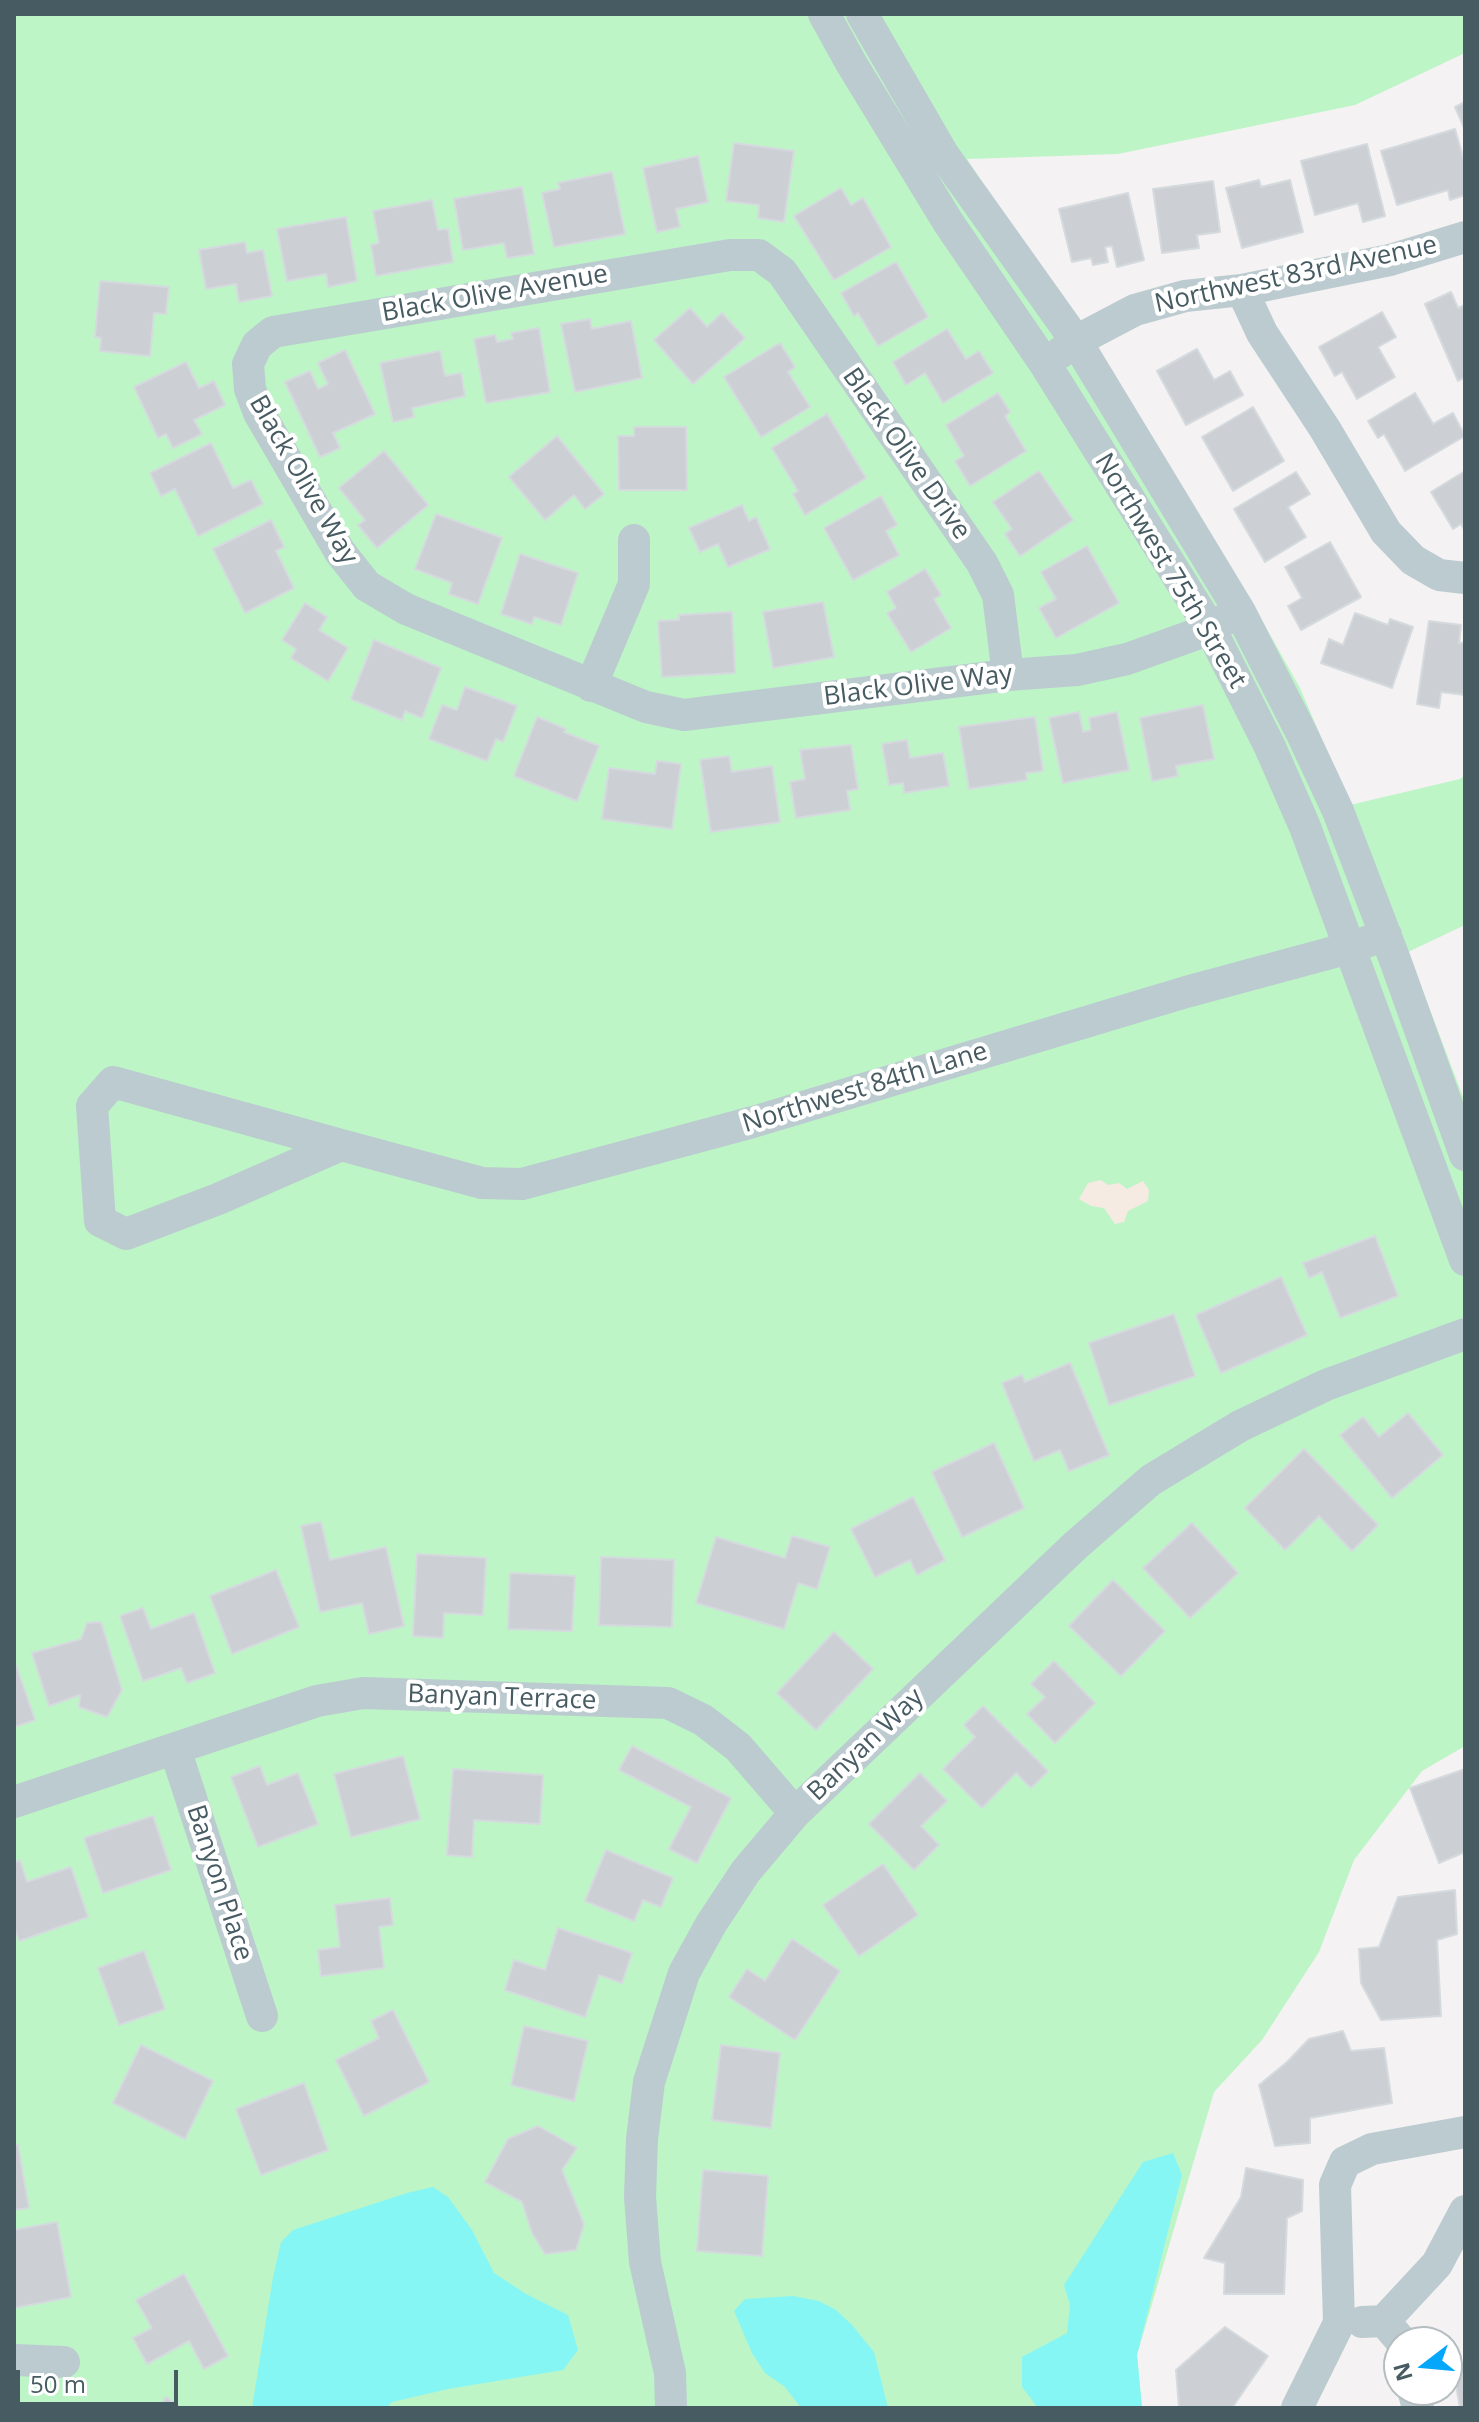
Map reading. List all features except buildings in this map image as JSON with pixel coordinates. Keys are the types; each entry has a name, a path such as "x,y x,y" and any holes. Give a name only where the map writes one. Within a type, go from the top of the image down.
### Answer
{"street":[{"name":"Northwest 75th Street","path":"824,14 948,222 1045,364 1210,628 1270,747 1299,814 1465,1260"},
{"name":"Northwest 75th Street","path":"862,14 943,154 1076,341 1240,612 1332,798 1386,935 1465,1155"},
{"name":"Northwest 83rd Avenue","path":"1045,364 1076,341 1135,310 1185,296 1242,290 1390,260 1465,237"},
{"name":"Black Olive Avenue","path":"248,364 257,345 273,332 730,255 759,255"},
{"name":"Black Olive Drive","path":"759,255 782,272 982,563 998,595 1008,675"},
{"path":"1242,290 1262,333 1325,429 1386,532 1413,560 1452,576"},
{"name":"Black Olive Way","path":"248,364 250,389 259,413 340,552 367,586 406,609 646,707 684,715 1008,675 1077,670 1127,659 1210,628 1240,612"},
{"path":"591,686 634,584 634,540"},
{"name":"Northwest 84th Lane","path":"341,1145 218,1199 126,1234 100,1221 92,1106 113,1082 482,1183 522,1184 767,1118 1386,935"},
{"name":"Banyan Way","path":"671,2408 670,2373 645,2262 640,2197 642,2139 649,2082 684,1973 746,1871 795,1813 1076,1545 1151,1480 1240,1426 1326,1385 1465,1334"},
{"name":"Banyan Terrace","path":"14,1802 317,1701 363,1693 668,1703 703,1720 738,1747 795,1813"},
{"name":"Banyon Place","path":"175,1749 262,2016"},
{"path":"1297,2408 1339,2323 1335,2185 1345,2162 1372,2149 1465,2132"},
{"path":"1397,2326 1437,2264 1465,2211"},
{"path":"1339,2323 1383,2330"},
{"path":"14,2360 64,2362"}],"green space":[{"path":"14,14 1465,14 1465,53 1355,105 1118,154 967,159 1250,599 1300,688 1350,805 1460,779 1465,775 1465,925 1408,952 1465,1102 1465,1746 1422,1771 1354,1860 1319,1952 1262,2040 1214,2092 1137,2355 1142,2408 14,2408"}],"sand":[{"path":"1101,1180 1108,1185 1119,1183 1127,1189 1143,1181 1149,1190 1148,1201 1128,1211 1124,1222 1115,1224 1104,1208 1091,1206 1079,1199 1088,1183"}],"water":[{"path":"1173,2153 1182,2175 1137,2355 1142,2408 1038,2408 1022,2387 1022,2357 1067,2333 1070,2305 1064,2285 1143,2162"},
{"path":"433,2187 448,2197 472,2230 494,2273 526,2294 568,2315 578,2350 563,2370 448,2389 392,2402 386,2408 252,2408 281,2242 293,2230"},
{"path":"793,2296 819,2301 836,2310 852,2325 874,2352 888,2408 801,2408 785,2387 765,2373 752,2353 734,2311 745,2299"}]}
